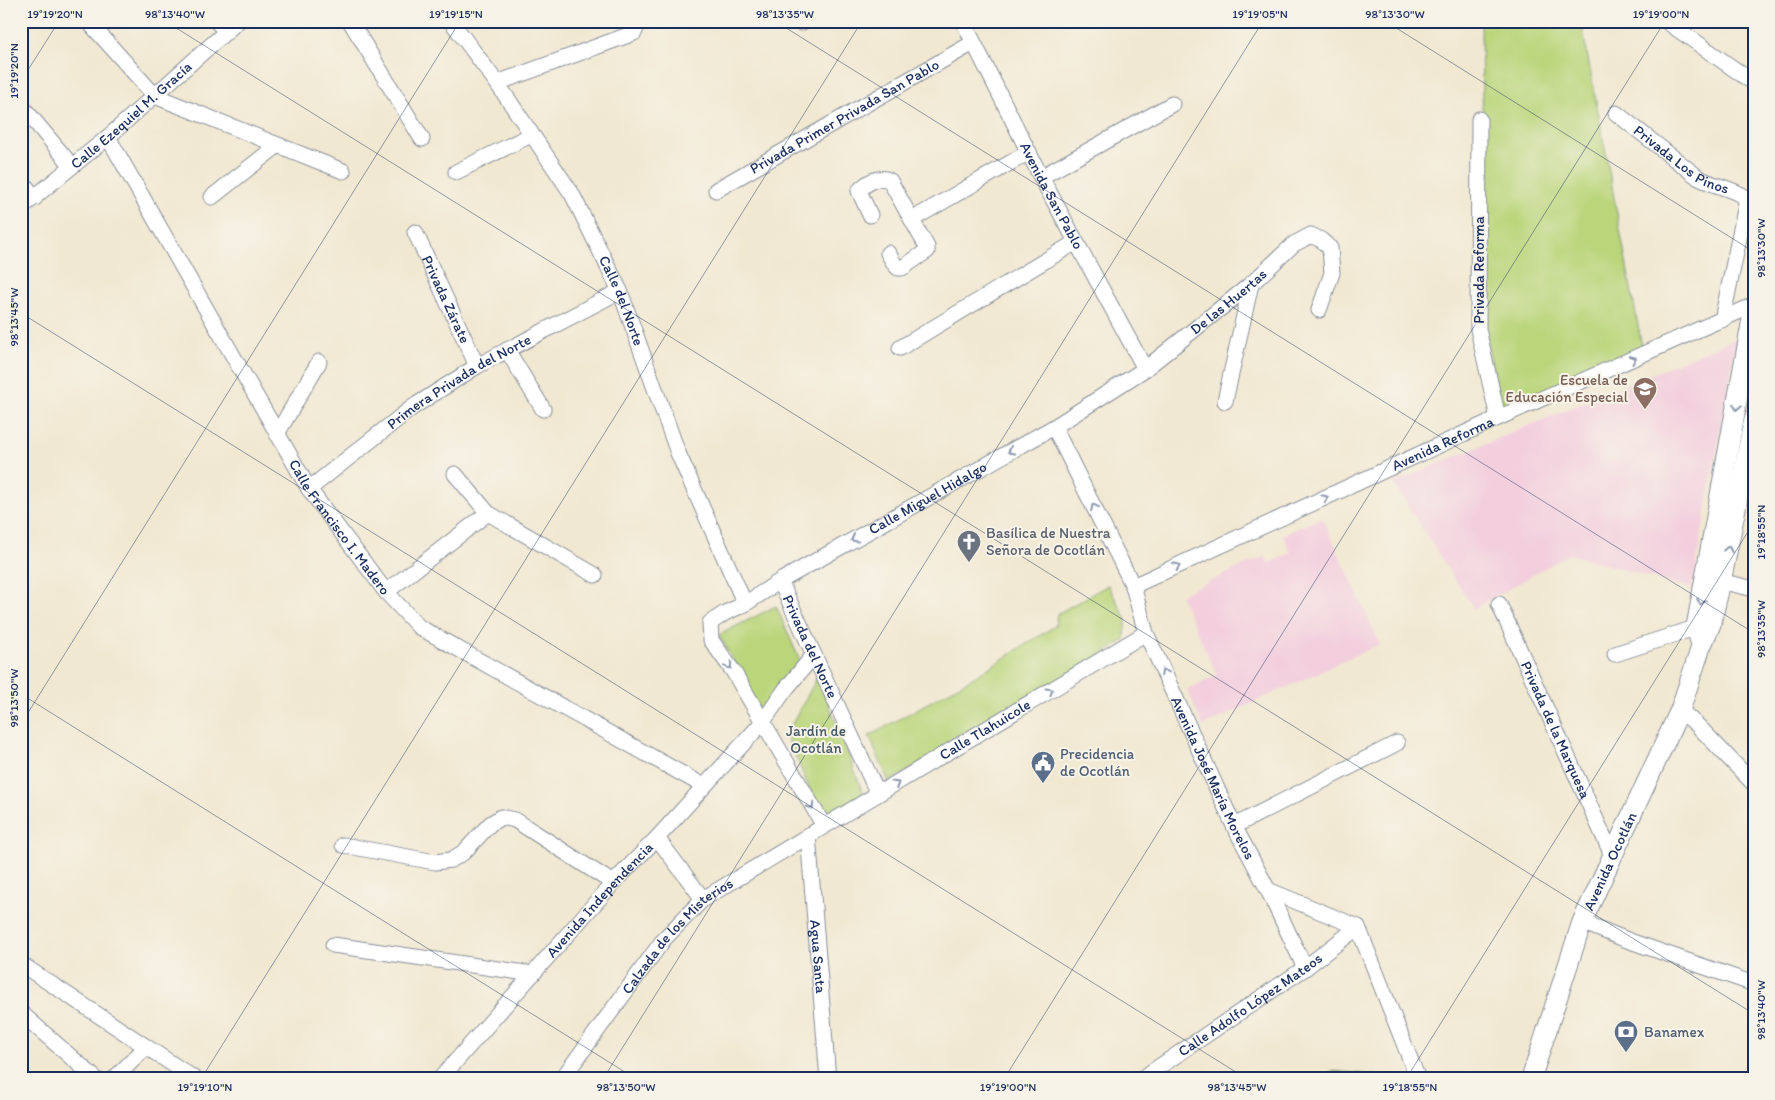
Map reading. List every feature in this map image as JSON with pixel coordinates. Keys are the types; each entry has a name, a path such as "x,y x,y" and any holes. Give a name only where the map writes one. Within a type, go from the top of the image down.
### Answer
{"main road":[{"name":"Avenida Ocotlán","path":"1714,580 1754,306"},
{"name":"Avenida Ocotlán","path":"1531,1079 1582,922 1680,710 1701,646 1714,580 1754,419"}],"street":[{"path":"88,21 155,96 343,171"},
{"name":"Calle Ezequiel M. Gracía","path":"21,208 155,96 221,27 238,21"},
{"path":"350,21 422,138"},
{"name":"Calle del Norte","path":"450,21 497,83 572,194 620,291 678,453 745,604"},
{"name":"Avenida San Pablo","path":"963,21 972,43 1041,177 1145,370"},
{"path":"1666,21 1754,83"},
{"path":"497,83 637,27"},
{"name":"Privada Primer Privada San Pablo","path":"716,190 972,43"},
{"path":"1041,177 1172,104"},
{"path":"21,105 72,166"},
{"name":"Privada Los Pinos","path":"1616,113 1699,178 1709,184 1738,192 1745,197 1746,205 1722,320"},
{"name":"Privada Reforma","path":"1479,119 1478,329 1498,418"},
{"path":"456,172 531,135"},
{"name":"Calle Francisco I. Madero","path":"108,136 309,489 386,592 419,627 704,786"},
{"path":"212,196 278,145"},
{"path":"912,219 1029,152"},
{"path":"870,215 859,191 880,177 885,178 890,181 927,247 927,251 902,268 898,268 895,265 888,253"},
{"path":"21,180 34,198"},
{"name":"Privada Zárate","path":"415,232 477,366"},
{"name":"De las Huertas","path":"1145,370 1251,284 1294,244 1311,235 1321,240 1330,248 1332,273 1319,310"},
{"path":"900,348 1076,242"},
{"path":"1225,400 1251,284"},
{"name":"Primera Privada del Norte","path":"309,489 413,407 477,366 620,291"},
{"name":"Avenida Reforma","path":"1133,586 1498,418 1754,306"},
{"path":"507,350 543,410"},
{"path":"277,434 319,362"},
{"name":"Calle Miguel Hidalgo","path":"762,723 733,671 711,640 710,623 725,613 745,604 780,581 1054,427 1145,370"},
{"name":"Avenida José María Morelos","path":"1054,427 1133,586 1146,634 1234,826 1268,890 1305,968"},
{"path":"456,474 488,513 595,575"},
{"path":"386,592 488,513"},
{"path":"1714,580 1754,589"},
{"name":"Privada del Norte","path":"780,581 878,794"},
{"name":"Privada de la Marquesa","path":"1499,604 1612,855"},
{"path":"1615,654 1704,625"},
{"name":"Calle Tlahuicole","path":"824,826 1146,634"},
{"name":"Avenida Independencia","path":"440,1079 613,882 657,838 762,723 785,690 813,656"},
{"path":"1680,710 1754,784"},
{"path":"762,723 824,826"},
{"path":"1234,826 1396,743"},
{"path":"343,845 436,862 451,860 464,852 490,824 502,818 515,820 613,882"},
{"name":"Calzada de los Misterios","path":"562,1079 664,940 703,899 824,826"},
{"name":"Agua Santa","path":"808,835 828,1079"},
{"path":"657,838 703,899"},
{"path":"1268,890 1358,927 1418,1079"},
{"path":"1582,922 1627,940 1754,984"},
{"name":"Calle Adolfo López Mateos","path":"1141,1079 1305,968 1358,927"},
{"path":"333,946 533,974"},
{"path":"21,964 195,1079"},
{"path":"21,1013 96,1079"},
{"path":"114,1079 146,1047"}],"shaded area":[{"name":"Escuela de Educación Especial","path":"1737,338 1692,589 1569,554 1474,609 1393,483"},
{"path":"1322,517 1380,644 1203,726 1187,690 1217,675 1180,595 1265,556 1269,563 1291,553 1283,535"}],"green space":[{"path":"1481,21 1581,21 1642,347 1501,410 1485,332"},
{"path":"1108,585 1126,619 1125,640 889,782 869,736 974,677 1055,626 1057,614"},
{"path":"776,606 800,661 761,712 719,635"},
{"name":"Jardín de Ocotlán","path":"818,676 865,798 825,824 786,735"},
{"path":"1331,1071 1383,1076 1383,1079 1325,1079"}],"place":[{"name":"Escuela de Educación Especial","path":"1645,410"},
{"name":"Basílica de Nuestra Señora de Ocotlán","path":"969,563"},
{"name":"Precidencia de Ocotlán","path":"1043,784"},
{"name":"Banamex","path":"1626,1053"}]}
